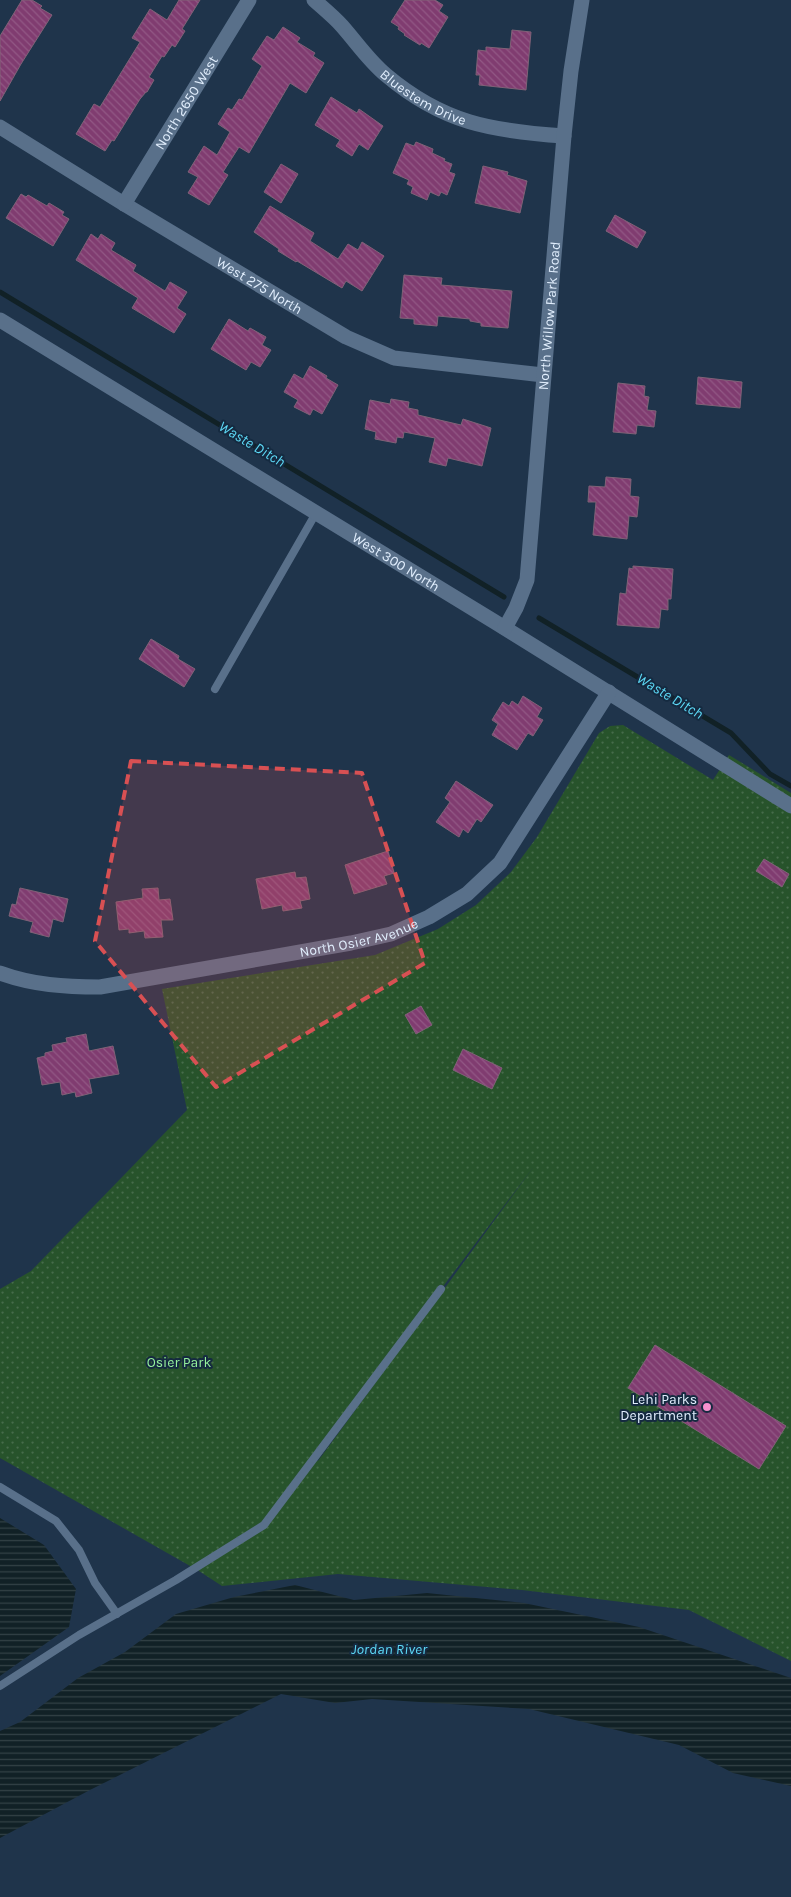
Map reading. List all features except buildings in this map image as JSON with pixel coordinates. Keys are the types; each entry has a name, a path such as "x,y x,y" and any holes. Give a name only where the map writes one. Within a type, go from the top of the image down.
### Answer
{"street":[{"name":"North 2650 West","path":"124,204 249,0"},
{"name":"Bluestem Drive","path":"314,0 341,24 365,54 385,74 432,107 461,120 494,128 564,136"},
{"name":"North Willow Park Road","path":"504,628 516,608 526,580 564,136 582,0"},
{"name":"West 275 North","path":"0,127 346,337 394,358 543,375"},
{"name":"West 300 North","path":"0,320 609,692 791,806"},
{"name":"North Osier Avenue","path":"0,973 31,983 62,987 100,987 351,943 391,934 430,917 467,894 500,863 609,692"}],"lane":[{"path":"215,690 316,513"},
{"path":"0,1686 79,1635 176,1580 264,1526 441,1289"},
{"path":"0,1487 56,1521 79,1550 95,1583 117,1614"}],"highlighted area":[{"path":"131,761 362,773 425,963 216,1087 95,941"}],"green space":[{"name":"Osier Park","path":"623,725 713,780 729,755 791,793 791,1661 689,1610 522,1590 338,1574 222,1586 199,1571 0,1458 0,1289 31,1271 187,1110 162,989 375,955 438,929 476,905 511,872 537,837 599,733 610,726","holes":["535,1165 318,1461 435,1297"]}],"water":[{"path":"0,1518 44,1545 76,1589 69,1627 0,1676"},
{"name":"Jordan River","path":"295,1585 354,1600 427,1593 524,1603 639,1627 791,1678 791,1786 733,1773 679,1745 529,1709 372,1699 335,1703 281,1694 88,1791 0,1838 0,1731 20,1722 78,1678 125,1652 176,1614 234,1597"}],"waterway":[{"name":"Waste Ditch","path":"0,292 504,597"},
{"name":"Waste Ditch","path":"539,618 731,733 770,774 791,786"}],"place":[{"name":"Lehi Parks Department","path":"707,1407"}]}
